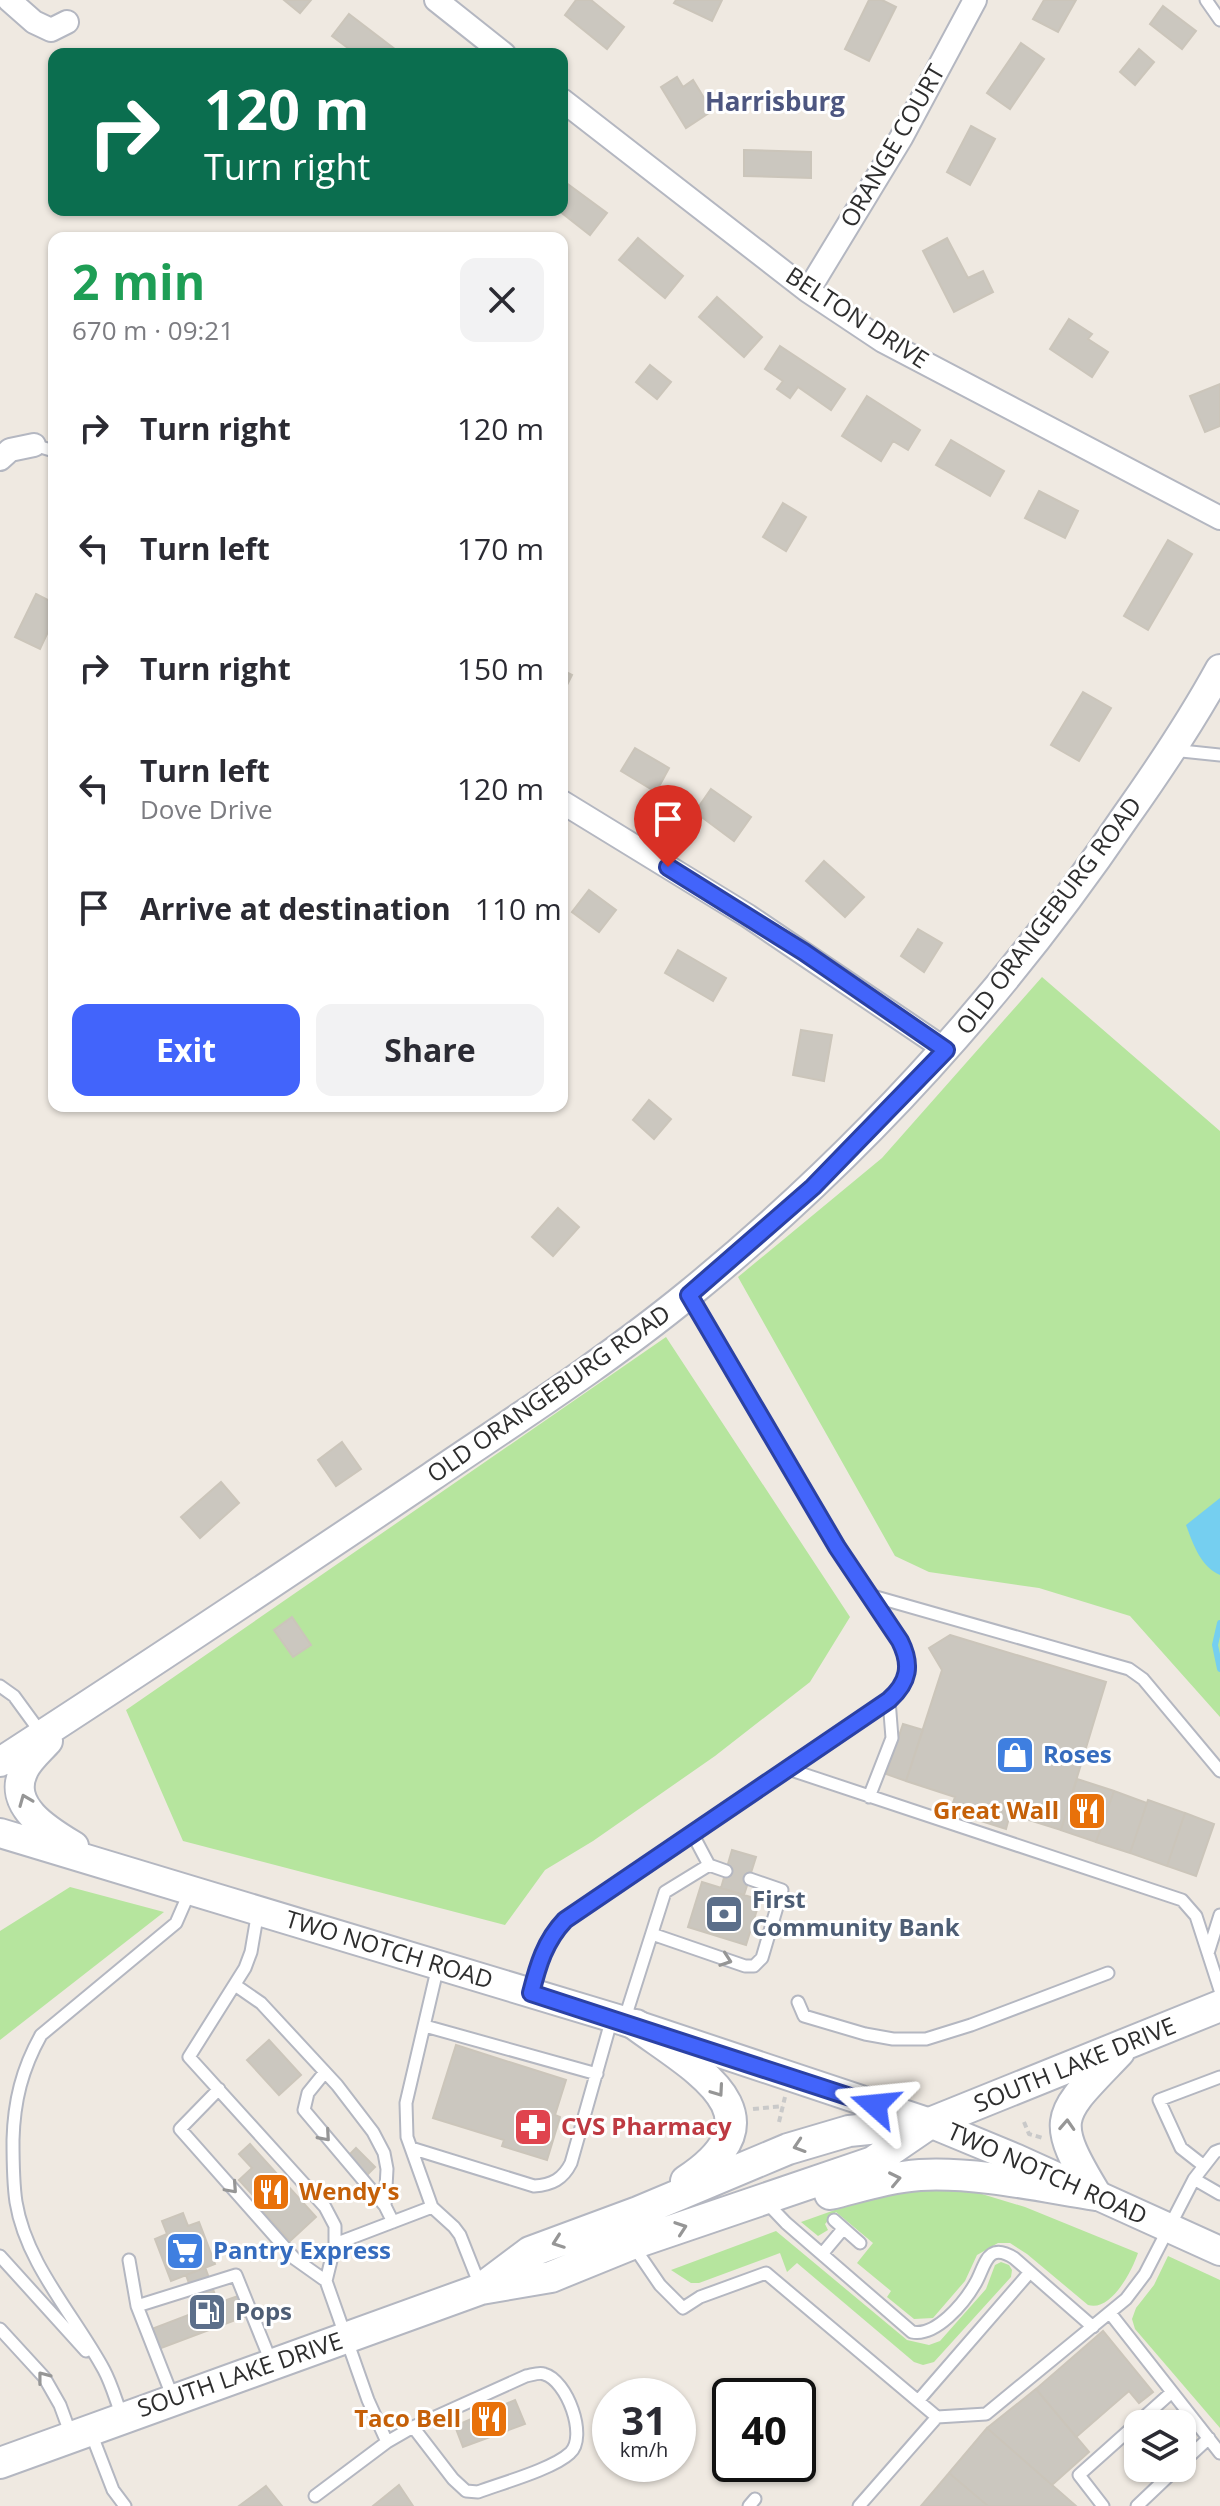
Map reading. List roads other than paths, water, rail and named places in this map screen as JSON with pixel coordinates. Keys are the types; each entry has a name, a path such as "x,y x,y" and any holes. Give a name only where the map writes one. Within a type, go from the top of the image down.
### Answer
{"main road":[{"name":"SOUTH LAKE DRIVE","path":"0,2463 481,2289 551,2277 632,2244 873,2162 930,2123 1219,2006"},
{"path":"624,2021 706,2076 719,2090 731,2125 721,2151 709,2165 638,2212"},
{"path":"1096,2195 1068,2146 1067,2112 1081,2091 1128,2043"},
{"name":"SOUTH LAKE DRIVE","path":"481,2289 530,2252 638,2212 788,2149 849,2131 930,2123"},
{"path":"764,2200 805,2200 903,2177 938,2175 981,2178 1096,2195"}],"street":[{"path":"9,0 34,22 51,30 67,22"},
{"path":"436,0 496,48"},
{"name":"ORANGE COURT","path":"808,291 901,138 975,0"},
{"name":"BELTON DRIVE","path":"568,105 808,291 883,341 1220,518"},
{"path":"0,459 10,450 44,448"},
{"name":"OLD ORANGEBURG ROAD","path":"0,1762 224,1617 586,1372 689,1295 813,1187 946,1050 1073,893 1189,725 1220,669"},
{"path":"568,806 748,916 946,1050"},
{"path":"67,1719 24,1771 20,1784 21,1796 36,1819 105,1865"},
{"name":"TWO NOTCH ROAD","path":"0,1833 624,2021 930,2123 1220,2251"}],"lane":[{"path":"1206,0 1220,20"},
{"path":"1172,750 1220,755"},
{"path":"531,1993 543,1953 552,1934 565,1920 889,1700 903,1685 907,1675 907,1655 837,1547 689,1295"},
{"path":"869,1595 1129,1669 1143,1679 1220,1771"},
{"path":"0,1686 14,1696 42,1735"},
{"path":"869,1797 892,1738 889,1700"},
{"path":"788,1769 1182,1900 1196,1916 1219,2006"},
{"path":"692,1833 709,1865 726,1871"},
{"path":"411,2148 534,2186 552,2183 567,2172 597,2074 624,2021 665,1892 709,1865"},
{"path":"652,1934 745,1966 754,1966 762,1958 782,1890 750,1879"},
{"path":"122,2417 105,2372 34,2256 24,2232 16,2203 13,2155 18,2088 27,2060 41,2035 176,1923 190,1891"},
{"path":"258,1911 251,1952 235,1985 189,2057 325,2207 335,2226 335,2244 326,2281 368,2400 387,2442"},
{"path":"1207,1954 1220,1915"},
{"path":"438,1965 405,2116 411,2148 432,2207 460,2235 481,2289"},
{"path":"798,2002 801,2012 810,2019 879,2036 926,2039 1108,1973"},
{"path":"235,1985 261,2003 325,2072 373,2132 384,2153 387,2169 385,2206"},
{"path":"425,2026 597,2074"},
{"path":"325,2072 308,2093 304,2110 385,2206 393,2222"},
{"path":"1204,2166 1181,2148 1159,2100 1220,2077"},
{"path":"219,2089 180,2129 295,2259 326,2281"},
{"path":"632,2244 660,2285 683,2308 700,2297 766,2273 937,2417 986,2414 1110,2313 1137,2287 1194,2179 1220,2150"},
{"path":"1194,2179 1220,2194"},
{"path":"764,2200 786,2223 907,2328 918,2333 934,2330 942,2323 973,2287 985,2261 995,2253 1007,2254 1093,2327"},
{"path":"335,2244 432,2207"},
{"path":"822,2254 838,2224 860,2243"},
{"path":"0,2256 105,2372"},
{"path":"129,2260 137,2306 174,2399"},
{"path":"918,2401 1030,2272"},
{"path":"137,2306 236,2275 272,2364"},
{"path":"1110,2313 1220,2453"},
{"path":"0,2329 44,2377 125,2506"},
{"path":"315,2496 387,2442 413,2427 526,2376 543,2373 555,2379 569,2398 578,2438 573,2451 559,2461 478,2492 466,2491 453,2479 413,2427"},
{"path":"1103,2506 1079,2475 1172,2392"},
{"path":"859,2506 937,2417"},
{"path":"1196,2450 1209,2438"},
{"path":"1137,2506 1162,2482"}],"water":[{"path":"1220,1498 1220,1575 1203,1561 1186,1525"}],"waterway":[{"path":"1220,1623 1215,1645 1220,1669"}],"place":[{"name":"Roses","path":"1015,1755"},
{"name":"Great Wall","path":"1087,1811"},
{"name":"First Community Bank","path":"724,1914"},
{"name":"CVS Pharmacy","path":"533,2127"},
{"name":"Wendy's","path":"271,2192"},
{"name":"Pantry Express","path":"185,2251"},
{"name":"Pops","path":"207,2312"},
{"name":"Taco Bell","path":"489,2419"}],"district":[{"name":"Harrisburg","path":"775,102"}]}
